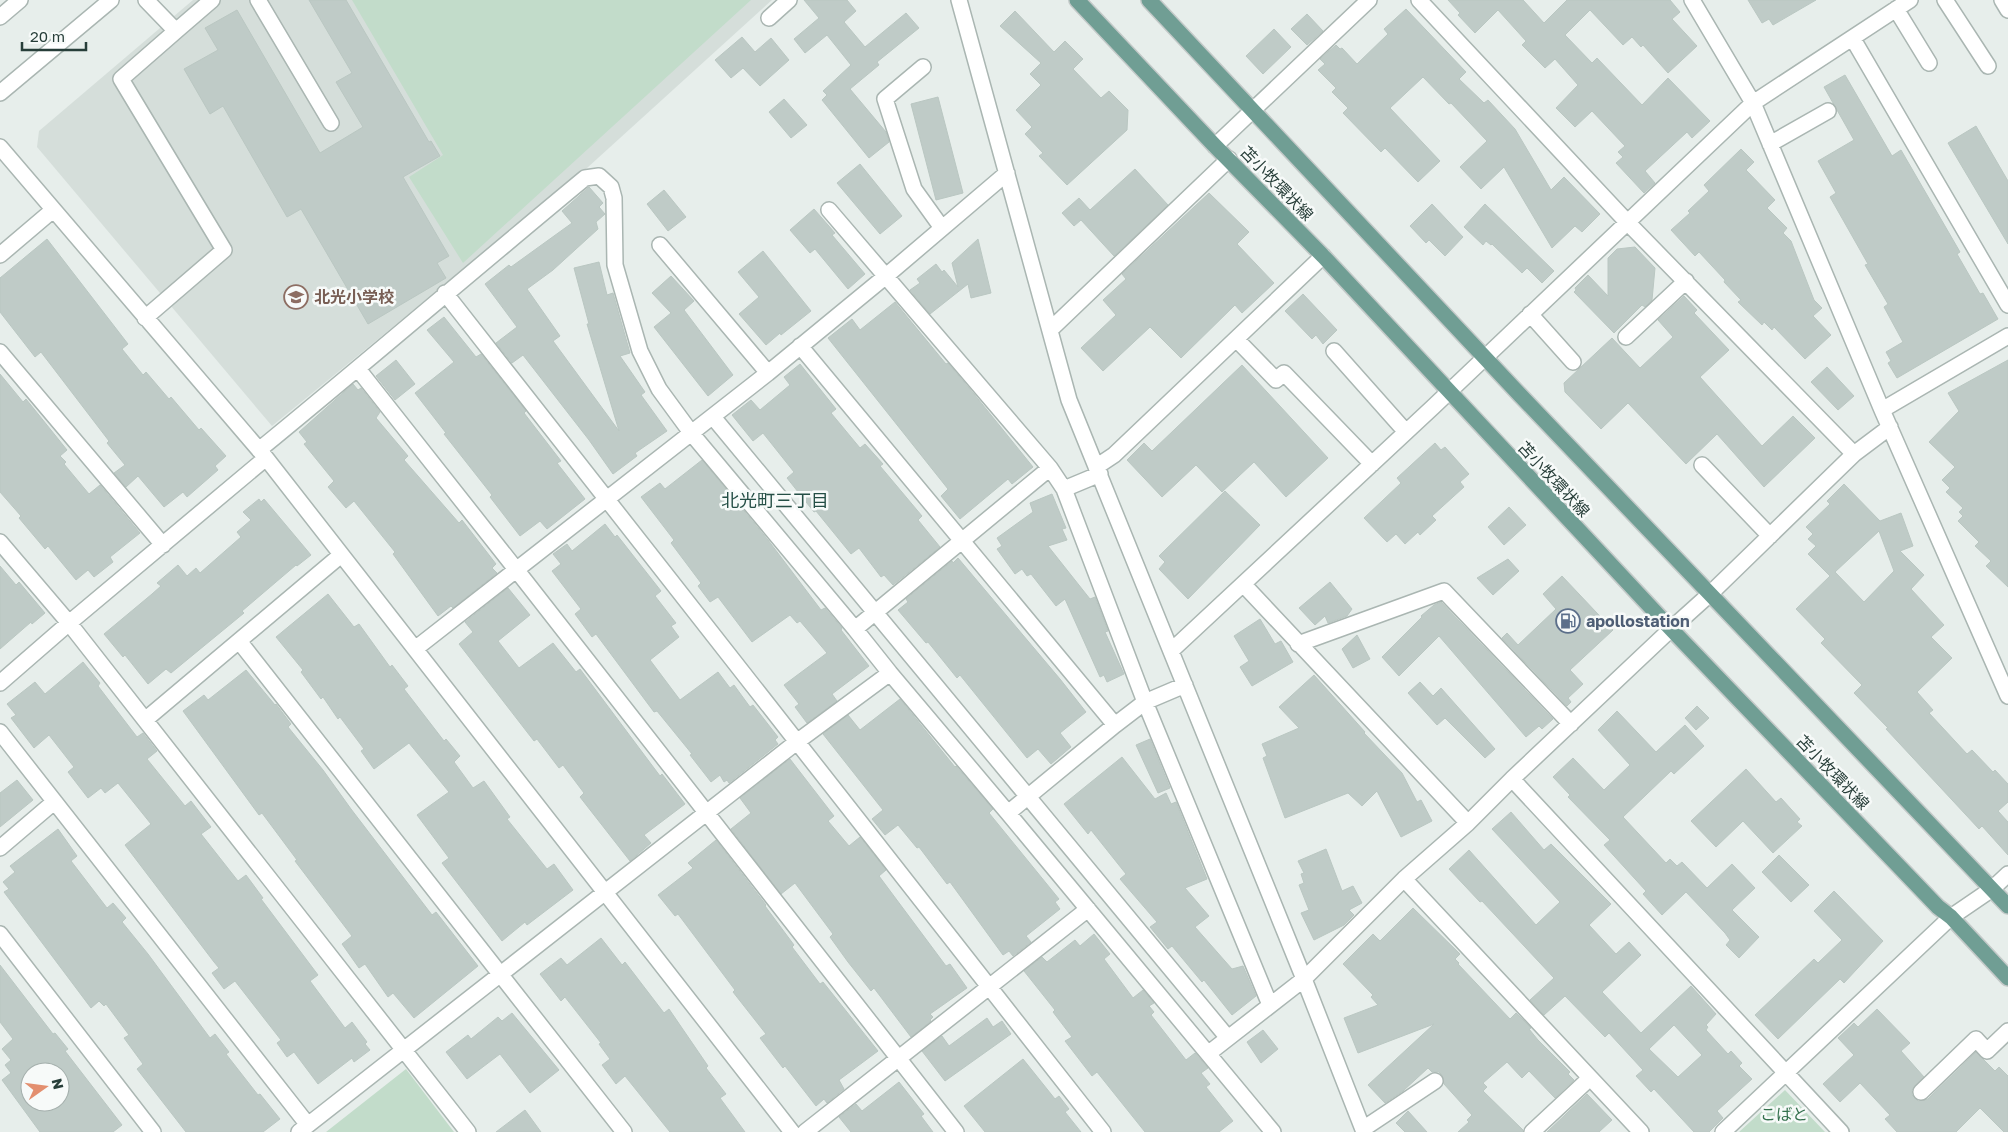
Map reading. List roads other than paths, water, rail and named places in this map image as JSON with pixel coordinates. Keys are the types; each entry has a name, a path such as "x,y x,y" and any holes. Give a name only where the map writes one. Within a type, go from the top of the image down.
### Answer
{"main road":[{"name":"苫小牧環状線","path":"1077,0 1215,146 1323,256 1671,629 2008,978"},
{"name":"苫小牧環状線","path":"1149,0 1485,357 2008,906"}],"street":[{"path":"0,17 20,0"},
{"path":"0,93 111,0"},
{"path":"146,0 176,31"},
{"path":"145,318 224,250 121,80 212,0"},
{"path":"258,0 331,123"},
{"path":"769,18 789,0"},
{"path":"959,0 1069,400 1364,1131 1435,1081"},
{"path":"1215,146 1369,0"},
{"path":"1419,0 1628,223 1854,454"},
{"path":"1692,0 1753,103 1882,410 2008,696"},
{"path":"1171,651 1449,392 1753,103 1910,0"},
{"path":"1945,0 1988,66"},
{"path":"2002,0 2008,10"},
{"path":"1896,9 1929,63"},
{"path":"1853,39 2008,305"},
{"path":"923,67 885,99 914,189 942,228"},
{"path":"1770,144 1828,111"},
{"path":"0,147 262,454 792,1132"},
{"path":"1050,330 1229,159"},
{"path":"416,649 768,373 886,276 1007,172"},
{"path":"0,683 163,545 262,454 445,293 584,178 599,176 611,187 614,198 615,265 640,350 659,389 692,434 1273,1132"},
{"path":"0,254 53,210"},
{"path":"830,210 1050,468 1064,489 1145,702 1270,1005"},
{"path":"660,245 768,373"},
{"path":"1064,489 1098,470 1323,256"},
{"path":"1626,337 1686,281"},
{"path":"445,293 798,741 1102,1132"},
{"path":"1530,314 1573,362"},
{"path":"1882,410 2008,336"},
{"path":"1236,339 1276,380 1284,373 1372,464"},
{"path":"800,346 1115,725"},
{"path":"1334,350 1406,432"},
{"path":"0,352 163,545"},
{"path":"358,369 518,570 705,813 956,1132"},
{"path":"713,417 1228,1038"},
{"path":"1209,1053 1304,979 1404,879 1468,823 1512,779 1711,593 1854,454 1890,427"},
{"path":"1702,465 1770,536"},
{"path":"855,629 1050,468"},
{"path":"0,542 69,623 468,1132"},
{"path":"145,720 341,555"},
{"path":"1244,585 1468,823"},
{"path":"1298,644 1444,591 1571,724"},
{"path":"239,641 624,1132"},
{"path":"0,732 304,1128 606,893 705,813 890,673"},
{"path":"1008,813 1145,702 1185,686"},
{"path":"1512,779 1841,1132"},
{"path":"0,848 54,802"},
{"path":"1723,1132 1951,917 1992,889 2008,874"},
{"path":"1404,879 1641,1132"},
{"path":"805,1132 1088,909"},
{"path":"0,934 153,1132"},
{"path":"1921,1092 1976,1039 1987,1051 2008,1031"},
{"path":"1532,1132 1590,1078"}],"place":[{"name":"北光小学校","path":"296,297"},
{"name":"apollostation","path":"1568,621"}],"district":[{"name":"北光町三丁目","path":"775,500"}],"park label":[{"name":"こばと","path":"1784,1114"}]}
